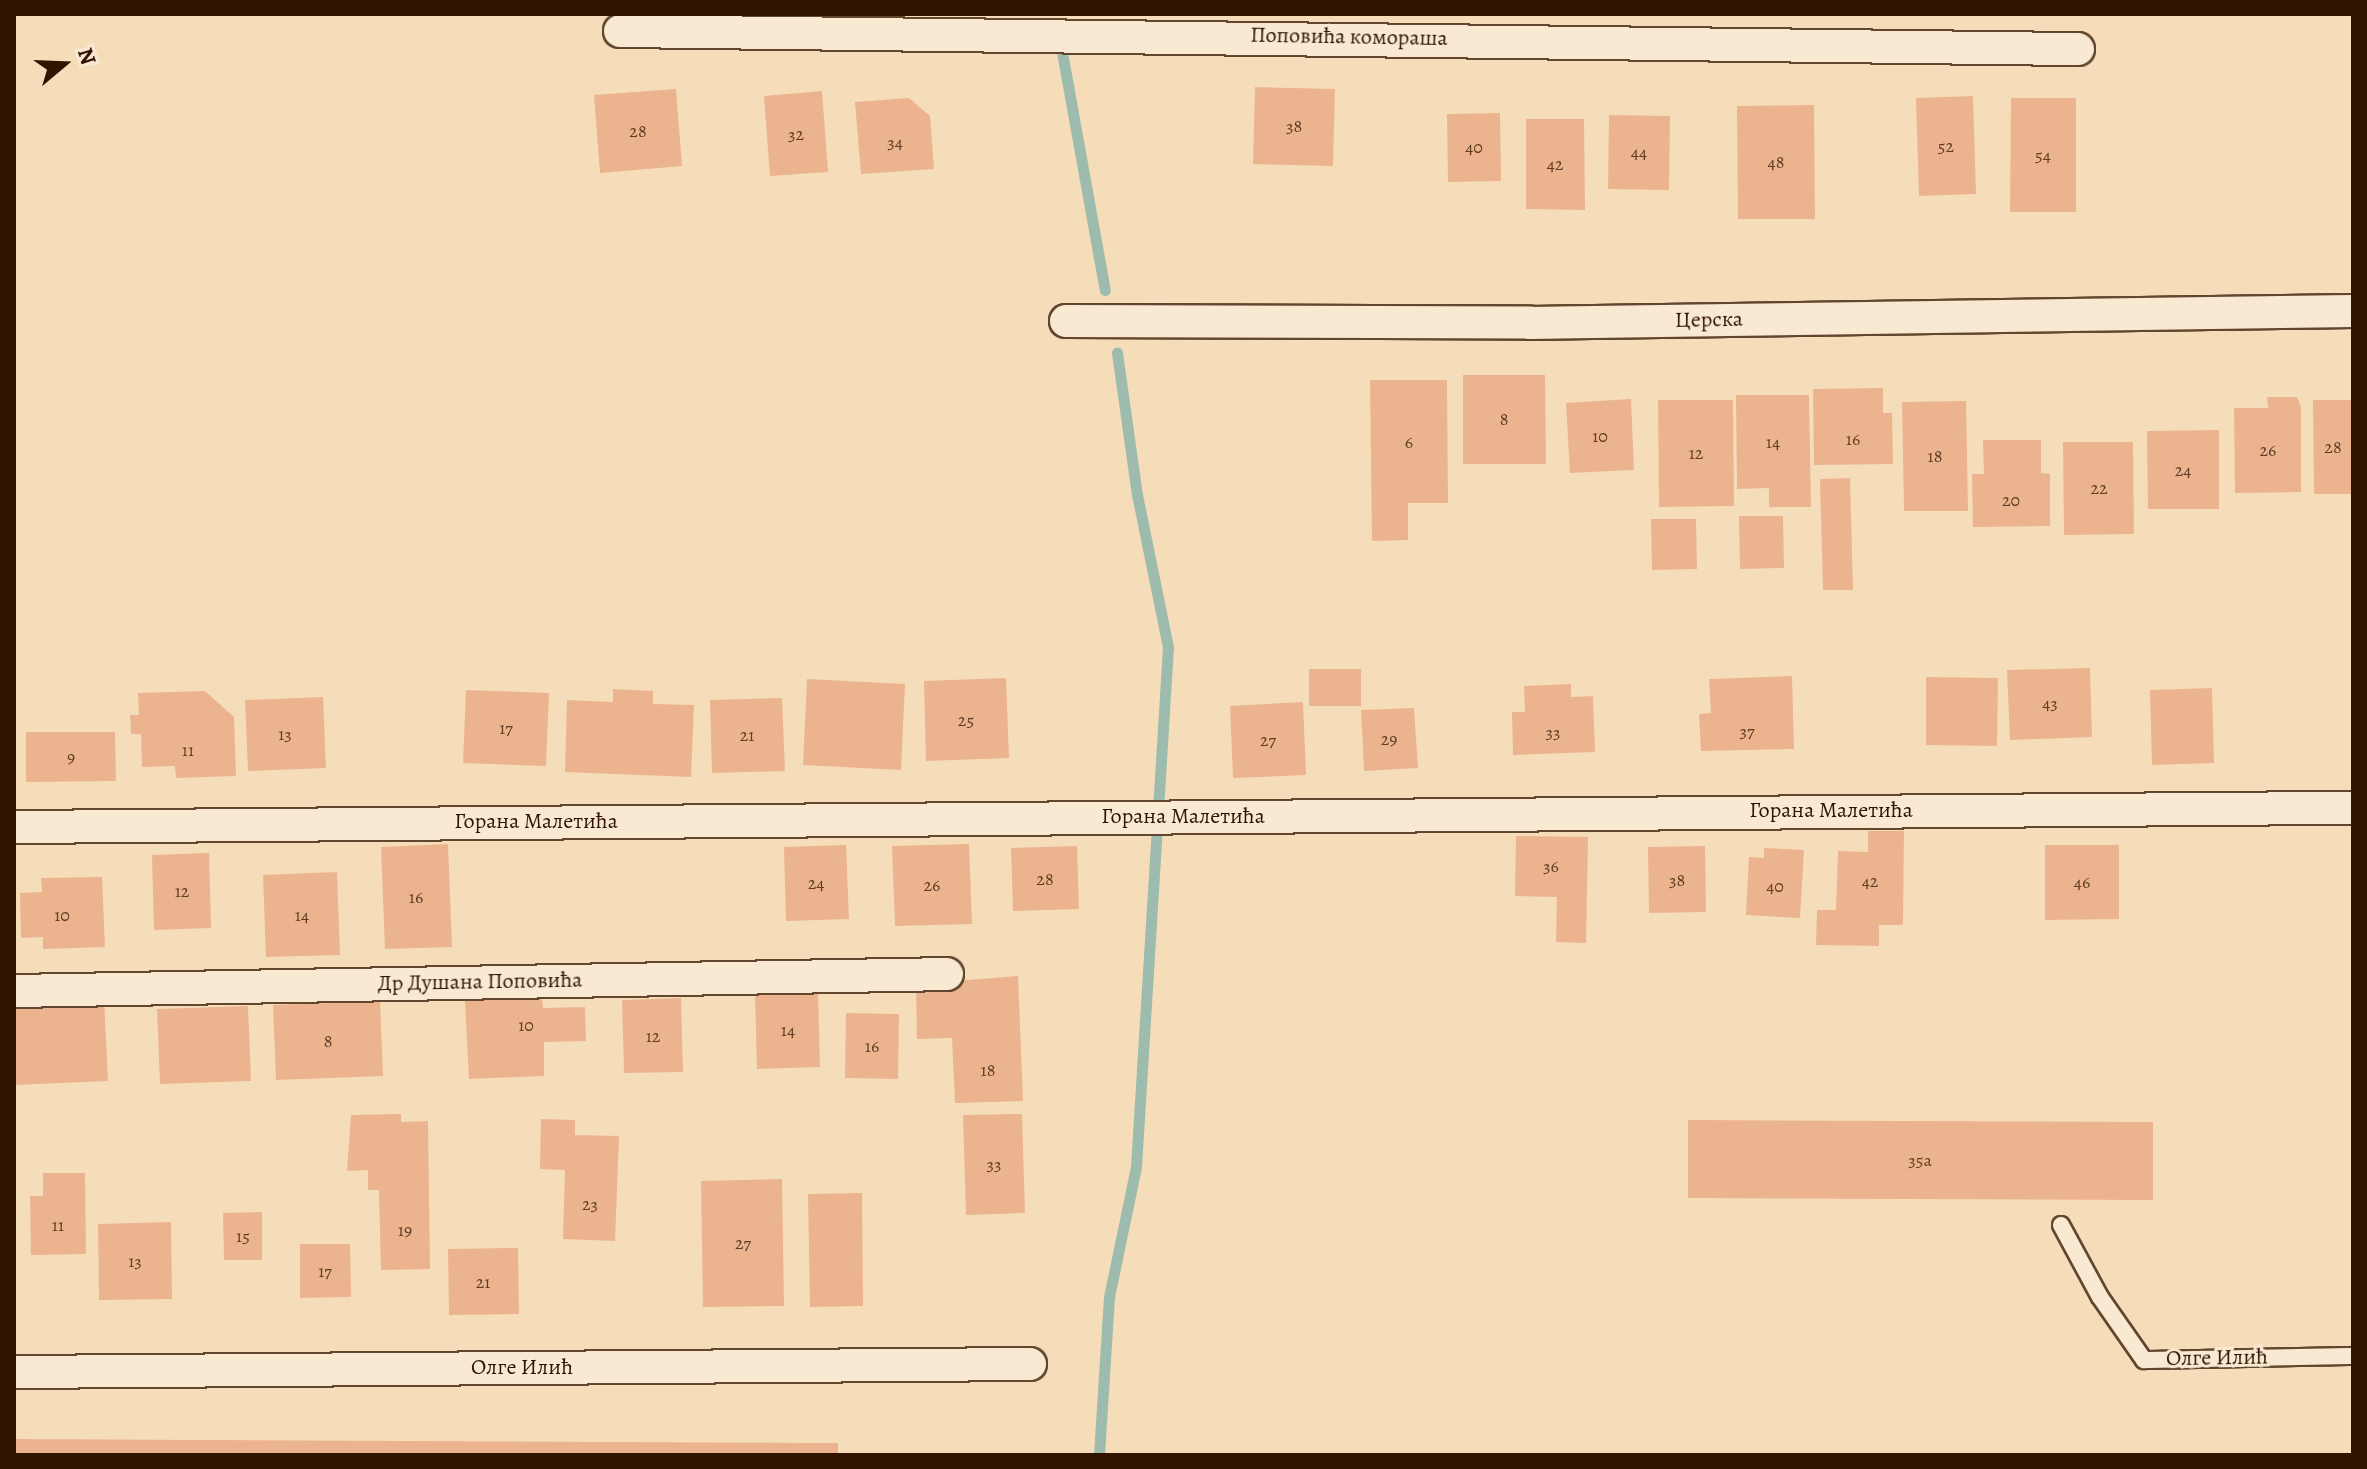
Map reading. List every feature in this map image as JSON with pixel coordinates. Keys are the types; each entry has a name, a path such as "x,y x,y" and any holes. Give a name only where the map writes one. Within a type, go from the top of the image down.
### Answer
{"street":[{"name":"Поповића комораша","path":"620,31 1005,23 2078,49"},
{"name":"Церска","path":"1066,321 1530,323 2353,311"},
{"name":"Горана Малетића","path":"14,827 2353,808"},
{"name":"Др Душана Поповића","path":"14,991 947,974"},
{"name":"Олге Илић","path":"14,1372 1030,1364"}],"lane":[{"name":"Олге Илић","path":"2061,1225 2100,1297 2144,1360 2353,1356"}],"building":[{"path":"1255,87 1335,89 1333,166 1253,164"},
{"path":"676,89 682,166 600,173 594,95"},
{"path":"822,91 828,172 770,176 764,96"},
{"path":"1973,96 1976,194 1919,196 1916,98"},
{"path":"909,98 930,116 934,169 861,174 855,102"},
{"path":"2011,98 2076,98 2076,212 2010,212"},
{"path":"1814,105 1815,219 1738,219 1737,106"},
{"path":"1500,113 1501,181 1448,182 1447,114"},
{"path":"1609,115 1670,116 1669,190 1608,189"},
{"path":"1526,119 1584,119 1585,210 1526,209"},
{"path":"1463,375 1545,375 1546,464 1463,464"},
{"path":"1370,380 1447,380 1448,503 1408,503 1408,540 1372,541"},
{"path":"1883,388 1883,413 1892,413 1893,464 1814,465 1813,389"},
{"path":"1736,395 1809,395 1811,507 1769,507 1769,488 1737,489"},
{"path":"2267,397 2297,397 2301,407 2301,492 2235,493 2234,408 2268,408"},
{"path":"1631,399 1634,470 1570,473 1566,403"},
{"path":"1658,400 1733,400 1734,506 1659,507"},
{"path":"2313,400 2353,400 2353,494 2314,494"},
{"path":"1966,401 1968,511 1904,511 1902,402"},
{"path":"2219,430 2219,509 2148,509 2147,431"},
{"path":"1983,440 2041,440 2041,473 2050,474 2050,526 1973,527 1972,474 1984,474"},
{"path":"2063,442 2133,442 2134,534 2064,535"},
{"path":"1850,478 1853,590 1823,590 1820,479"},
{"path":"1739,516 1783,516 1784,568 1740,569"},
{"path":"1651,519 1696,519 1697,569 1652,570"},
{"path":"2090,668 2092,737 2010,740 2007,670"},
{"path":"1309,669 1361,669 1361,706 1309,706"},
{"path":"1792,676 1794,749 1701,751 1699,714 1711,713 1709,679"},
{"path":"1926,677 1998,678 1997,746 1926,745"},
{"path":"1006,678 1009,758 926,761 924,681"},
{"path":"807,679 905,684 901,770 803,765"},
{"path":"1571,684 1571,697 1593,696 1595,752 1513,755 1512,712 1525,712 1524,686"},
{"path":"2212,688 2214,763 2152,765 2150,690"},
{"path":"613,689 653,691 653,704 694,705 691,777 565,772 567,700 613,702"},
{"path":"466,690 549,693 546,766 463,763"},
{"path":"205,691 234,717 236,776 176,778 175,766 142,767 141,734 131,734 130,715 139,715 138,693"},
{"path":"323,697 326,768 248,771 245,700"},
{"path":"782,698 785,771 712,773 710,700"},
{"path":"1303,702 1306,775 1233,778 1230,706"},
{"path":"1414,708 1418,768 1364,771 1361,710"},
{"path":"26,732 115,732 116,781 26,782"},
{"path":"1868,831 1904,831 1903,925 1879,925 1879,946 1816,945 1817,910 1836,910 1838,851 1868,852"},
{"path":"1516,836 1588,837 1586,943 1556,942 1557,897 1515,896"},
{"path":"448,844 452,947 385,949 381,847"},
{"path":"969,844 972,924 895,926 892,846"},
{"path":"846,845 849,919 786,921 784,847"},
{"path":"2045,845 2119,845 2119,919 2045,920"},
{"path":"1077,846 1079,909 1013,911 1011,848"},
{"path":"1705,846 1706,912 1649,913 1648,847"},
{"path":"1764,848 1804,850 1800,918 1746,915 1749,857 1764,858"},
{"path":"209,853 211,928 154,930 152,855"},
{"path":"337,872 340,955 266,957 263,875"},
{"path":"102,877 105,947 43,949 43,937 21,938 20,893 42,892 41,878"},
{"path":"1018,976 1023,1101 955,1103 952,1038 917,1039 916,984"},
{"path":"818,991 820,1067 757,1069 755,993"},
{"path":"542,998 543,1008 585,1007 586,1041 544,1042 544,1076 469,1079 465,1000"},
{"path":"681,998 683,1072 624,1073 622,1000"},
{"path":"104,999 108,1081 14,1085 14,1003"},
{"path":"380,1001 383,1076 276,1080 273,1005"},
{"path":"248,1006 251,1081 160,1084 157,1009"},
{"path":"846,1013 899,1014 898,1079 845,1078"},
{"path":"401,1114 401,1122 428,1121 430,1269 381,1270 379,1190 368,1190 368,1170 347,1171 351,1115"},
{"path":"1022,1114 1025,1213 966,1215 963,1115"},
{"path":"541,1119 575,1120 575,1135 619,1136 615,1241 563,1239 565,1170 540,1169"},
{"path":"1688,1120 2153,1122 2153,1200 1688,1198"},
{"path":"43,1173 85,1173 86,1254 31,1255 30,1196 43,1196"},
{"path":"782,1179 784,1306 703,1307 701,1181"},
{"path":"862,1193 863,1306 810,1307 808,1194"},
{"path":"262,1212 262,1260 224,1260 223,1213"},
{"path":"171,1222 172,1299 99,1300 98,1224"},
{"path":"300,1244 350,1244 351,1297 300,1298"},
{"path":"518,1248 519,1314 449,1315 448,1249"},
{"path":"14,1439 838,1443 838,1455 14,1455"}],"waterway":[{"path":"1060,41 1105,290"},
{"path":"1099,1455 1109,1297 1136,1167 1168,647 1137,495 1117,352"}]}
